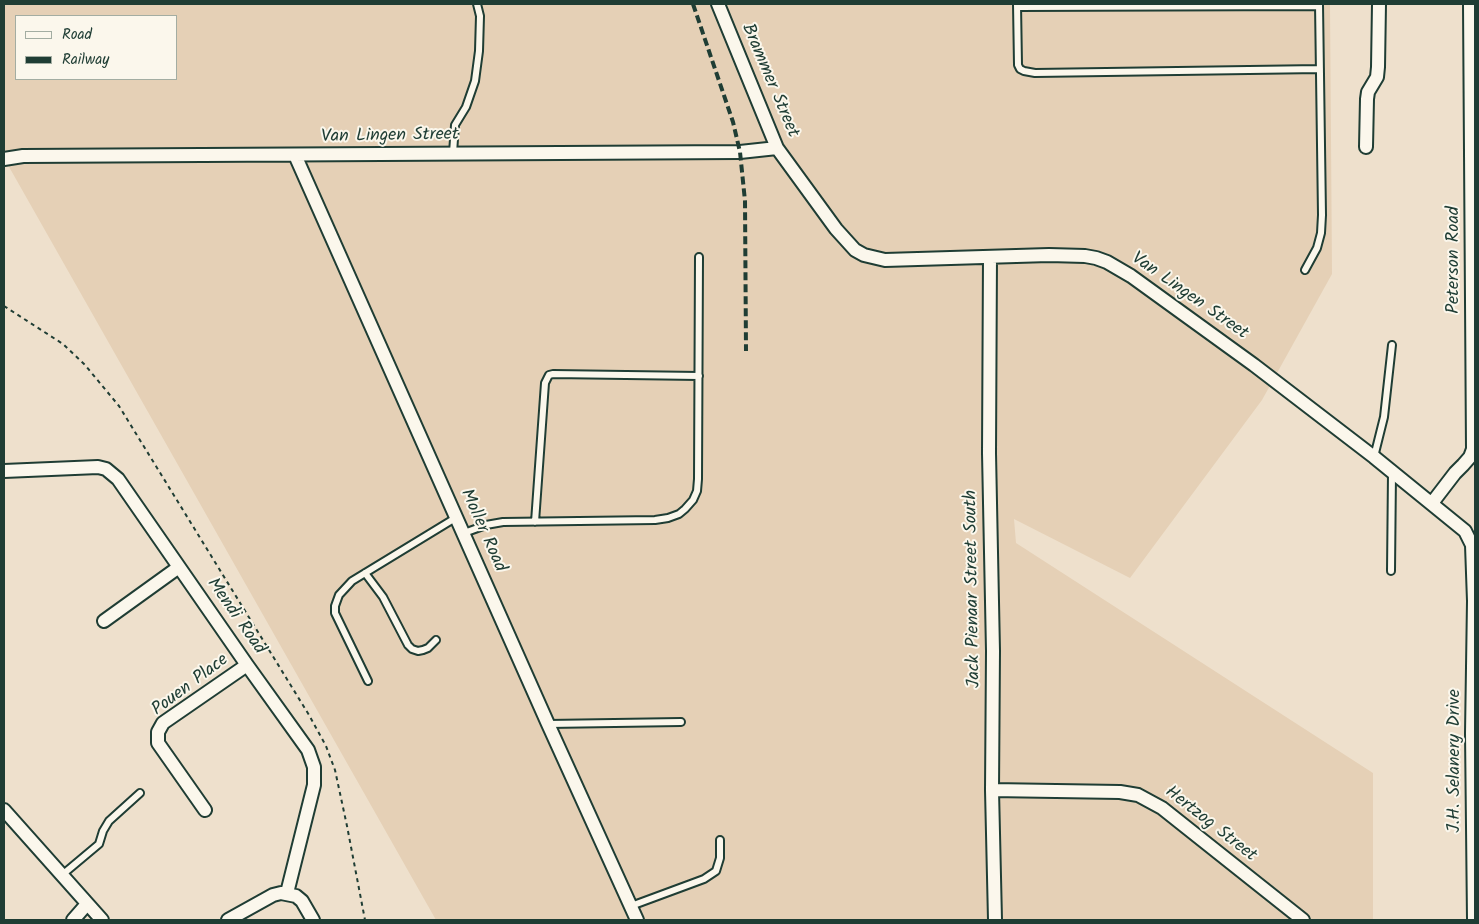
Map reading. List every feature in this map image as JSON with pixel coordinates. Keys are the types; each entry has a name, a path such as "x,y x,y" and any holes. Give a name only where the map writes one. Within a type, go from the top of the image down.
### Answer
{"street":[{"name":"Brammer Street","path":"718,4 777,148 847,242"},
{"path":"1366,147 1368,92 1377,76 1378,67 1379,4"},
{"name":"Peterson Road","path":"1432,503 1470,457 1472,449 1474,148 1470,4"},
{"name":"Van Lingen Street","path":"4,160 23,156 740,152 777,148"},
{"name":"Moller Road","path":"295,155 637,920"},
{"name":"Van Lingen Street","path":"847,242 864,255 885,260 1049,254 1096,258 1107,262 1131,276 1254,365 1460,525"},
{"name":"Jack Pienaar Street South","path":"990,257 989,454 995,920"},
{"name":"Mendi Road","path":"4,471 90,467 106,470 118,478 308,750 314,767 314,785 287,893"},
{"name":"J.H. Selanery Drive","path":"1460,525 1469,537 1472,545 1475,601 1474,920"},
{"path":"104,621 179,567"},
{"name":"Pouen Place","path":"205,810 158,743 158,732 163,724 247,665"},
{"name":"Hertzog Street","path":"992,790 1120,792 1138,795 1162,808 1303,920"},
{"path":"4,810 102,920"},
{"path":"228,920 273,895 287,893 296,896 302,901 313,920"},
{"path":"73,920 87,904"}],"lane":[{"path":"454,153 455,125 466,107 475,81 480,16 477,4"},
{"path":"1305,270 1317,248 1321,233 1320,69 1319,5 1017,6 1017,59 1020,69 1024,71 1035,73 1320,69"},
{"path":"464,533 493,523 655,520 668,518 686,510 697,491 699,257"},
{"path":"1374,457 1384,417 1392,346"},
{"path":"535,522 544,383 549,375 699,376"},
{"path":"1391,571 1392,472"},
{"path":"368,680 335,613 335,606 339,595 347,586 365,573 457,518"},
{"path":"365,573 383,597 408,645 412,649 418,651 428,648 436,640"},
{"path":"548,724 681,722"},
{"path":"62,875 99,844 102,838 102,831 109,821 140,793"},
{"path":"630,906 704,879 716,871 720,858 720,840"}],"path":[{"path":"4,306 64,344 85,365 119,406 309,715 326,746 335,770 348,826 365,920"}],"shaded area":[{"path":"4,4 1330,4 1332,274 1262,400 1130,578 1014,519 1016,543 1373,773 1373,920 436,920 4,158"}],"railway":[{"path":"693,4 733,122 740,152 745,201 746,351"}]}
